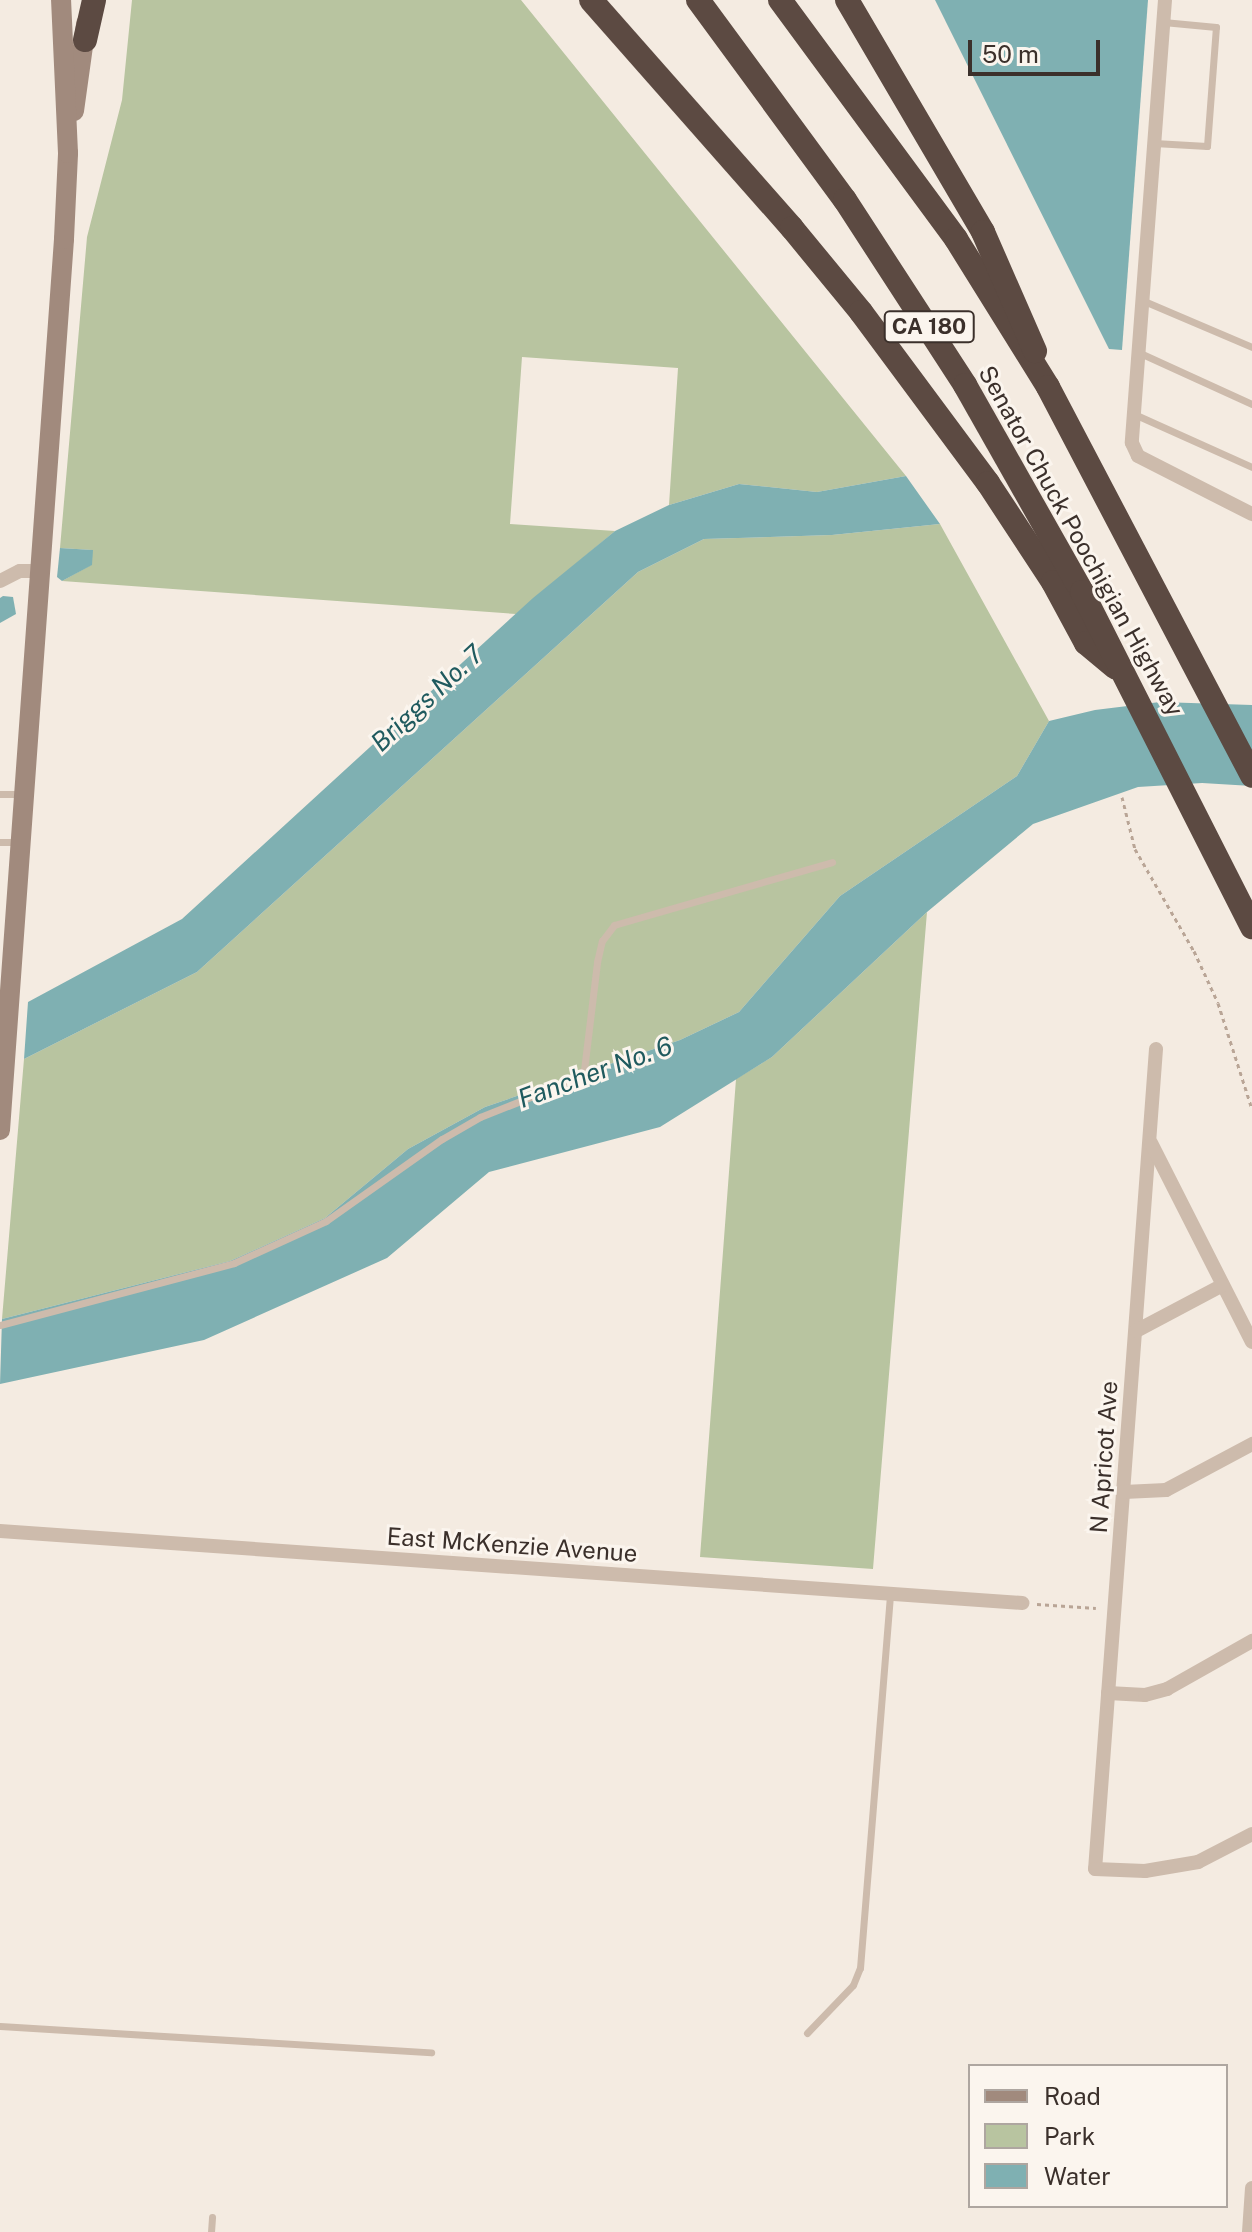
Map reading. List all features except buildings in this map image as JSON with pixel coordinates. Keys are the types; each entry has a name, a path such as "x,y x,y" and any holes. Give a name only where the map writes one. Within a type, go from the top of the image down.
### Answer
{"highway":[{"path":"85,40 94,0"},
{"path":"591,0 792,228 861,312 988,483 1053,582 1086,643 1126,676"},
{"name":"Senator Chuck Poochigian Highway","path":"698,0 896,275 1012,464 1126,676 1252,927"},
{"name":"Senator Chuck Poochigian Highway","path":"780,0 956,239 1048,387 1252,776"},
{"path":"847,0 983,232 1028,329 1048,387"}],"main road":[{"path":"61,0 68,153"},
{"path":"0,1130 10,842 23,794 68,153 85,40 87,0"}],"street":[{"path":"1165,0 1132,443 1138,456 1252,514"},
{"path":"0,581 20,571 40,571"},
{"name":"N Apricot Ave","path":"1156,1049 1095,1869 1145,1871 1198,1862 1252,1834"},
{"path":"1151,1142 1252,1342"},
{"path":"1136,1331 1223,1285"},
{"path":"1124,1492 1166,1490 1252,1444"},
{"name":"East McKenzie Avenue","path":"0,1531 1022,1603"},
{"path":"1108,1693 1145,1695 1167,1689 1252,1641"},
{"path":"1249,2232 1252,2188"}],"lane":[{"path":"1154,143 1207,146 1210,116 1216,27 1163,22"},
{"path":"1142,300 1252,347"},
{"path":"1138,352 1252,404"},
{"path":"1133,414 1252,467"},
{"path":"0,794 23,794"},
{"path":"0,1325 234,1263 326,1221 442,1139 480,1117 561,1085 584,1070 597,962 602,941 614,925 832,862"},
{"path":"807,2033 853,1985 860,1968 890,1594"},
{"path":"0,2026 431,2052"},
{"path":"211,2232 212,2217"}],"path":[{"path":"1122,797 1135,849 1194,951 1218,1003 1252,1109"},
{"path":"1022,1603 1096,1608"}],"green space":[{"path":"132,0 521,0 906,476 817,492 739,484 669,505 678,368 522,357 510,524 615,531 516,614 62,581 91,565 92,550 60,548 87,237 122,100"},
{"path":"940,524 1049,721 1017,776 840,896 739,1012 680,1040 485,1107 408,1149 325,1218 230,1261 2,1319 24,1059 197,972 638,572 704,539 832,535"},
{"path":"927,912 873,1569 700,1557 736,1079 772,1057"}],"water":[{"path":"935,0 1148,0 1122,350 1109,349"},
{"name":"Briggs No. 7","path":"906,476 940,524 832,535 704,539 638,572 197,972 24,1059 28,1002 182,919 533,598 615,531 669,505 739,484 817,492"},
{"path":"60,548 93,550 92,565 62,581 57,577"},
{"path":"13,597 16,614 0,623 0,598"},
{"name":"Fancher No. 6","path":"1160,702 1252,705 1252,786 1202,783 1138,787 1033,824 927,912 772,1057 660,1127 489,1172 387,1258 204,1340 0,1384 2,1319 230,1261 325,1218 408,1149 485,1107 680,1040 739,1012 840,896 1017,776 1049,721 1095,710"}]}
